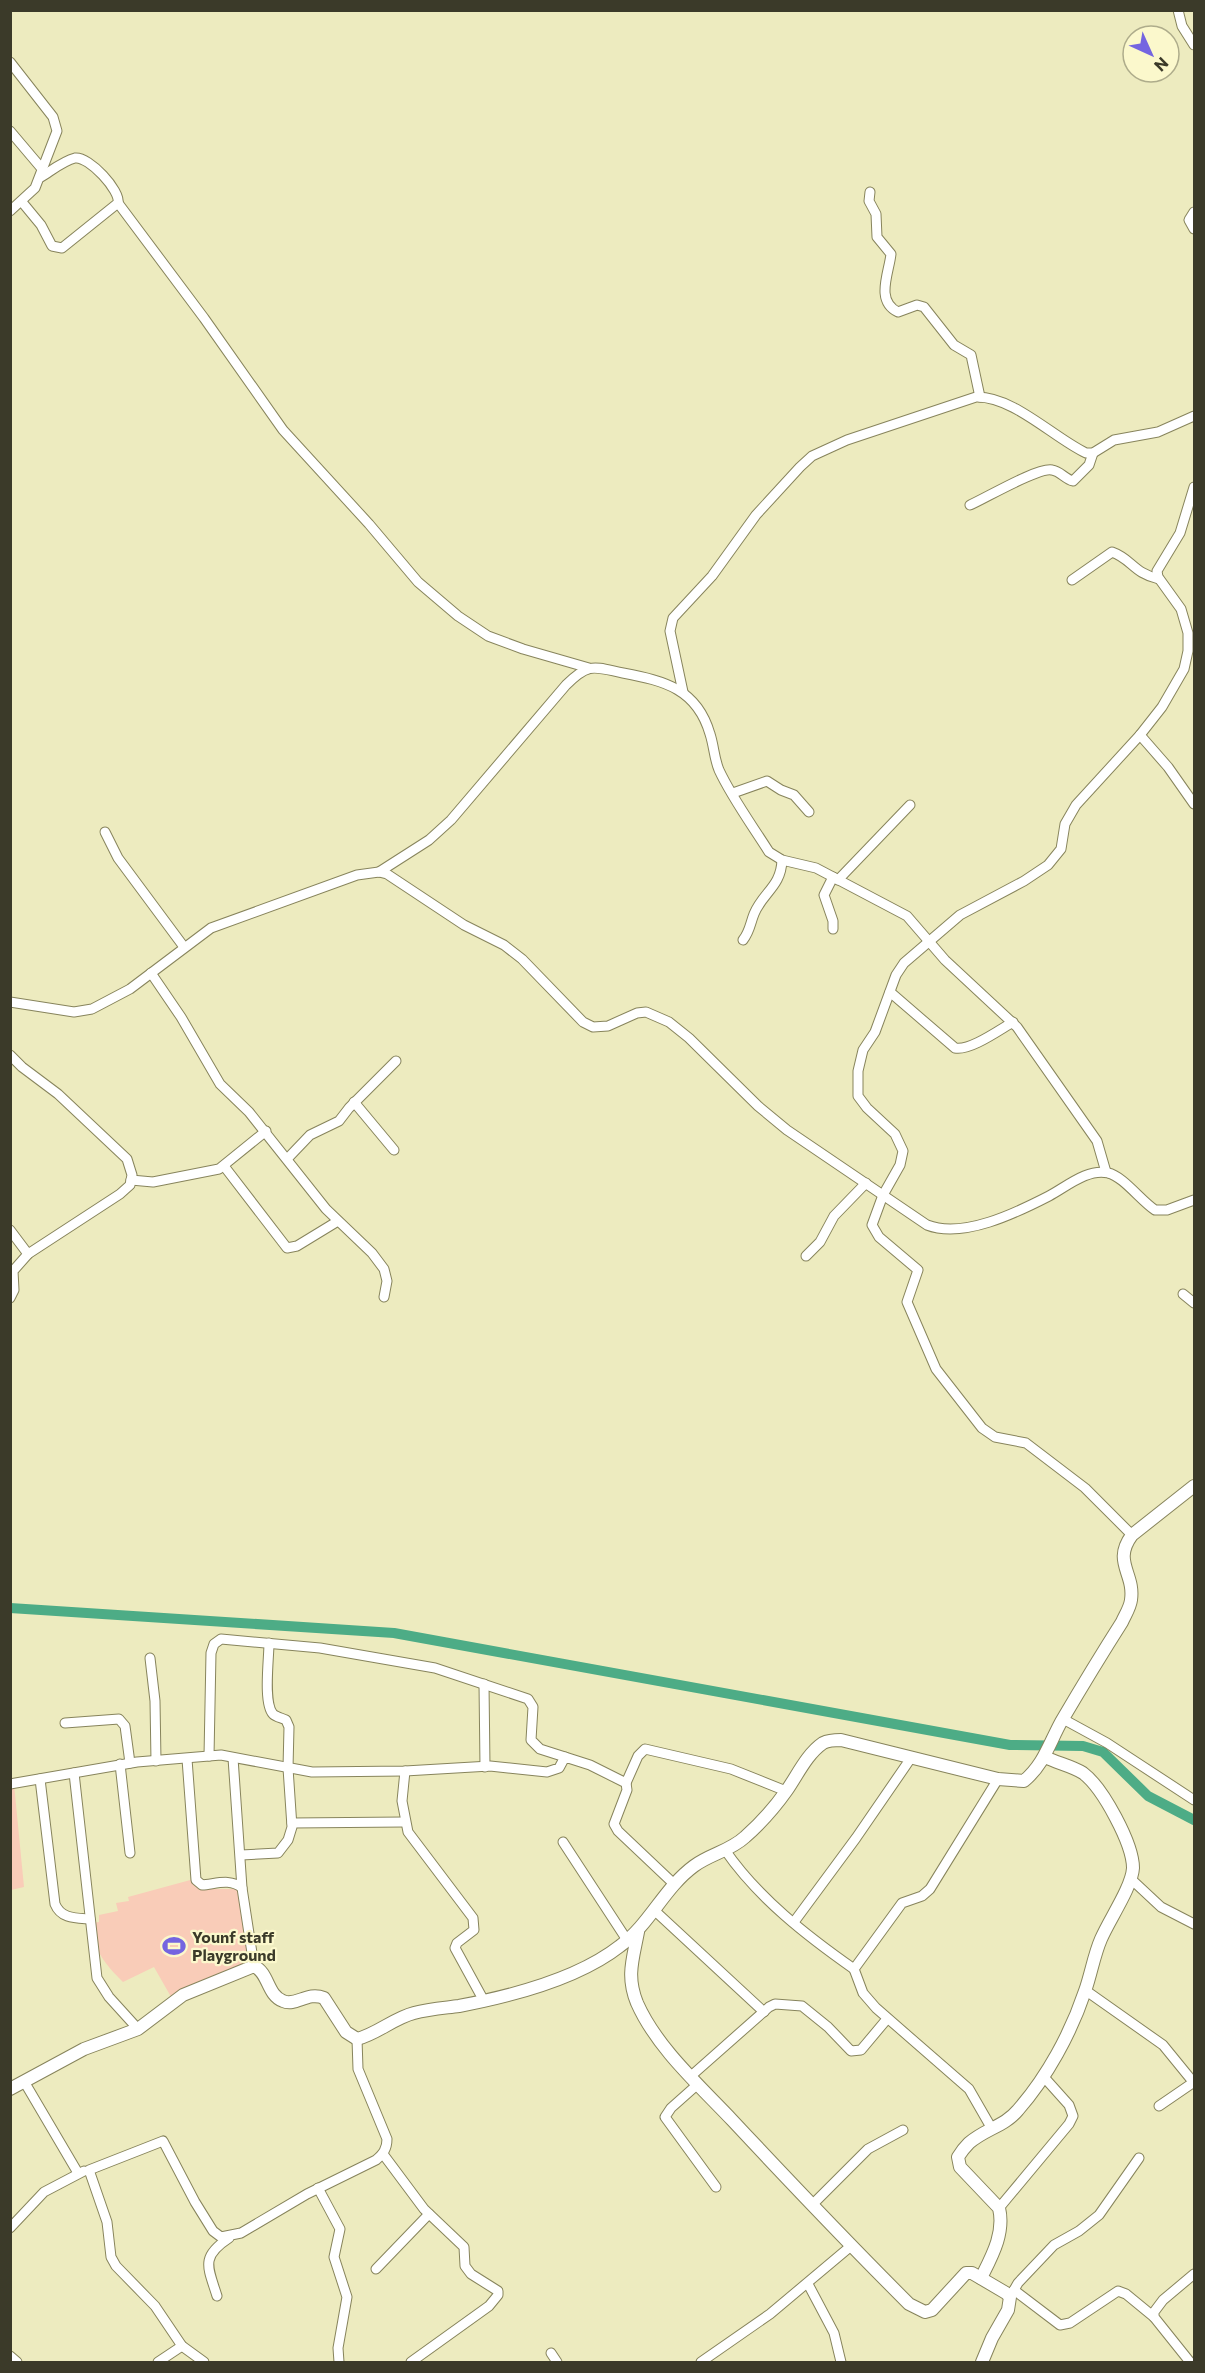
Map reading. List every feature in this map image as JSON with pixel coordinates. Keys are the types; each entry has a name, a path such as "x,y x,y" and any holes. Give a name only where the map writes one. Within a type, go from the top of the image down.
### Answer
{"street":[{"path":"1178,10 1182,26 1194,45"},
{"path":"10,62 57,125 42,174 35,188 10,211"},
{"path":"10,130 42,174"},
{"path":"42,174 70,160 81,158 93,165 119,199 118,203 204,318 283,430 369,524 418,582 458,616 488,636 523,649 589,668"},
{"path":"870,192 869,201 876,214 876,236 891,254 885,283 888,302 898,312 917,305 924,307 954,345 969,354 974,364 980,397"},
{"path":"22,202 41,225 52,246 56,248 62,248 118,203"},
{"path":"1194,212 1189,220 1194,229"},
{"path":"683,692 670,631 673,618 711,576 756,515 806,461 847,440 980,397 993,399 1010,407 1086,453 1093,453 1114,440 1158,432 1185,418 1194,416"},
{"path":"970,505 1027,476 1045,470 1052,469 1068,480 1075,480 1089,465 1093,453"},
{"path":"1132,1535 1085,1488 1026,1443 995,1437 982,1428 936,1369 907,1302 918,1270 879,1238 872,1225 883,1196 900,1165 902,1145 895,1134 861,1101 857,1090 860,1057 875,1032 896,975 904,963 960,915 1024,881 1048,865 1061,849 1065,824 1076,805 1140,735 1174,688 1184,669 1188,651 1186,622 1181,609 1159,579 1157,571 1180,533 1194,487"},
{"path":"1072,580 1111,552 1118,554 1142,575 1159,579"},
{"path":"10,1002 74,1012 92,1009 118,997 184,947 221,924 357,875 380,872 440,831 566,685 582,670 597,668 669,684 683,692 696,704 710,734 719,769 769,852 782,860 816,868 907,916 958,973 1013,1022 1097,1140 1106,1172"},
{"path":"1140,735 1168,767 1194,804"},
{"path":"733,793 760,782 770,781 781,790 794,795 809,812"},
{"path":"832,929 832,917 824,895 836,878 910,805"},
{"path":"105,832 118,858 184,947"},
{"path":"743,940 750,931 754,914 781,876 782,860"},
{"path":"380,872 393,878 464,925 515,953 583,1022 601,1028 646,1012 669,1022 689,1038 758,1106 787,1130 927,1225 944,1230 958,1230 988,1222 1048,1197 1078,1180 1106,1172 1118,1177 1155,1210 1167,1210 1194,1200"},
{"path":"151,972 181,1017 220,1084 266,1131 338,1221 372,1253 384,1269 387,1281 384,1297"},
{"path":"890,992 959,1049 1013,1022"},
{"path":"10,1055 58,1094 127,1159 131,1166 130,1185 120,1194 28,1254 13,1271 14,1290 10,1298"},
{"path":"288,1158 310,1135 339,1121 354,1102 396,1061"},
{"path":"354,1102 394,1150"},
{"path":"131,1180 161,1181 224,1166 266,1131"},
{"path":"224,1166 287,1248 297,1246 338,1221"},
{"path":"806,1256 820,1242 834,1216 866,1183"},
{"path":"10,1230 28,1254"},
{"path":"1183,1294 1194,1303"},
{"path":"357,2039 411,2014 484,2001 546,1984 594,1963 638,1932 674,1884 704,1859 743,1840 774,1808 814,1751 825,1742 841,1740 998,1779 1024,1780 1033,1773 1047,1753 1062,1722 1130,1605 1131,1587 1122,1554 1125,1545 1132,1535 1194,1486"},
{"path":"209,1756 211,1653 214,1644 221,1639 320,1648 435,1668 528,1699 533,1707 531,1740 540,1749 590,1765 626,1783"},
{"path":"241,1855 278,1853 291,1834 288,1722 273,1714 268,1696 269,1644"},
{"path":"150,1658 155,1701 156,1761"},
{"path":"484,1684 485,1767"},
{"path":"65,1723 119,1719 125,1726 130,1763"},
{"path":"1062,1722 1107,1743 1194,1800"},
{"path":"674,1884 618,1831 614,1824 627,1790 626,1783 640,1752 652,1750 731,1769 786,1791"},
{"path":"981,2278 996,2245 1001,2227 999,2208 957,2162 958,2157 969,2143 1004,2124 1017,2111 1043,2076 1059,2048 1085,1990 1100,1940 1131,1879 1133,1867 1130,1851 1107,1801 1091,1780 1047,1753"},
{"path":"10,1784 120,1764 209,1756 312,1772 485,1767 547,1772 559,1768 565,1757"},
{"path":"233,1758 242,1888 254,1966 264,1974 273,1993 284,2002 290,2003 311,1995 324,1998 346,2032 357,2039"},
{"path":"794,1922 851,1846 911,1758"},
{"path":"187,1759 196,1880 202,1885 228,1881 242,1888"},
{"path":"120,1764 130,1852"},
{"path":"405,1771 402,1801 404,1822 413,1841 424,1851 473,1918 474,1930 457,1943 455,1948 484,2001"},
{"path":"74,1773 97,1978 109,1996 138,2029"},
{"path":"40,1779 57,1910 67,1917 90,1919"},
{"path":"854,1969 902,1903 922,1896 930,1889 998,1779"},
{"path":"292,1823 404,1822"},
{"path":"563,1842 627,1940"},
{"path":"725,1850 753,1886 825,1949 854,1969 863,1993 887,2019 969,2089 992,2129"},
{"path":"1131,1879 1161,1906 1194,1924"},
{"path":"654,1910 764,2012"},
{"path":"638,1932 629,1976 637,2002 656,2034 695,2080 812,2205 909,2304 925,2312 938,2305 966,2273 972,2273 1012,2294 1060,2325 1070,2323 1118,2291 1126,2294 1154,2317 1190,2362"},
{"path":"10,2089 25,2083 84,2049 138,2029 183,1995 254,1966"},
{"path":"1085,1990 1163,2045 1194,2083 1159,2106"},
{"path":"716,2187 665,2117 666,2112 764,2012 775,2004 802,2006 828,2027 845,2047 856,2052 867,2044 887,2019"},
{"path":"217,2296 208,2270 209,2256 216,2247 318,2188 376,2160 383,2154 387,2139 358,2069 357,2039"},
{"path":"999,2208 1069,2124 1073,2116 1069,2105 1043,2076"},
{"path":"25,2083 78,2173"},
{"path":"812,2205 868,2149 903,2130"},
{"path":"10,2228 44,2192 78,2173 163,2141 213,2231 221,2237 231,2237"},
{"path":"383,2154 429,2214 464,2247 463,2261 471,2274 496,2288 498,2295 489,2306 411,2362"},
{"path":"982,2362 1008,2310 1012,2294 1054,2245 1099,2216 1138,2158"},
{"path":"89,2169 107,2222 111,2257 116,2266 155,2306 182,2346 204,2362"},
{"path":"318,2188 340,2229 334,2257 347,2298 338,2343 339,2362"},
{"path":"376,2269 429,2214"},
{"path":"701,2362 770,2314 851,2246"},
{"path":"1154,2317 1156,2307 1194,2274"},
{"path":"808,2284 834,2333 841,2362"},
{"path":"158,2362 182,2346"},
{"path":"551,2353 557,2362"},
{"path":"10,2356 17,2362"}],"shaded area":[{"path":"10,1784 14,1784 24,1887 11,1890"},
{"name":"Younf staff Playground","path":"194,1879 201,1887 243,1889 254,1965 174,2002 154,1967 123,1982 105,1962 97,1948 92,1923 99,1922 99,1915 118,1911 116,1903 129,1901 128,1897"}],"waterway":[{"path":"10,1608 394,1633 1010,1745 1083,1746 1103,1752 1148,1796 1194,1820"}],"place":[{"name":"Younf staff Playground","path":"174,1946"}]}
